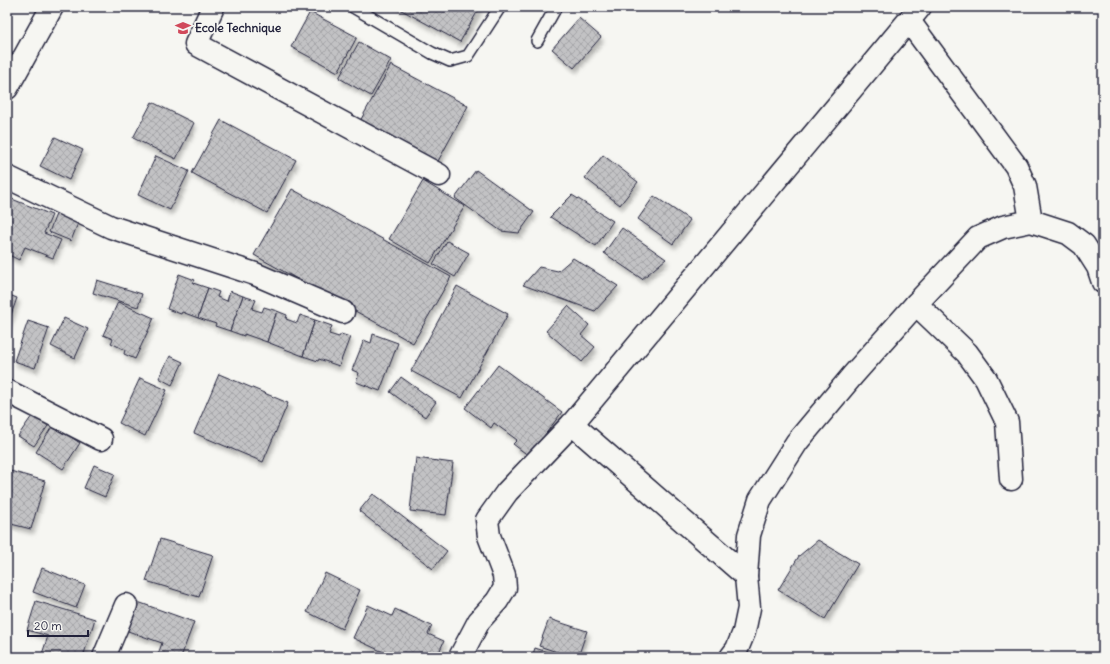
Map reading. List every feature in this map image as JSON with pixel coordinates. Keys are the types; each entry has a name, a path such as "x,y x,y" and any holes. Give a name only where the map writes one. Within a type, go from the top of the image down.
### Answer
{"street":[{"path":"7,88 52,7"},
{"path":"213,7 196,44 439,175"},
{"path":"460,657 479,621 497,601 505,588 504,574 489,536 487,520 507,492 572,424 915,14 1016,166 1025,186 1031,221"},
{"path":"7,177 111,226 256,274 343,312"},
{"path":"731,657 737,649 744,632 749,608 746,576 749,535 760,500 797,442 853,375 916,304 978,238 1003,227 1031,221 1068,233 1084,245 1098,267 1103,282"},
{"path":"916,304 967,353 986,379 1007,422 1011,479"},
{"path":"7,391 101,439"},
{"path":"572,424 746,576"},
{"path":"104,657 126,604"}],"lane":[{"path":"353,7 432,53 450,61 468,56 500,7"},
{"path":"537,41 556,7"}],"building":[{"path":"396,7 480,7 460,42"},
{"path":"310,12 357,37 338,72 291,47"},
{"path":"579,18 601,37 574,68 552,49"},
{"path":"359,42 391,60 371,96 339,78"},
{"path":"391,65 468,106 437,163 360,121"},
{"path":"152,102 194,123 176,159 133,138"},
{"path":"221,120 296,160 267,213 192,173"},
{"path":"55,137 83,150 69,180 40,166"},
{"path":"603,155 638,182 620,205 585,178"},
{"path":"156,156 189,171 170,210 138,195"},
{"path":"476,170 534,212 519,233 501,231 455,198"},
{"path":"423,181 465,206 430,263 389,239"},
{"path":"292,189 451,277 413,343 254,255"},
{"path":"572,195 613,221 596,246 550,217"},
{"path":"654,196 690,220 673,244 638,219"},
{"path":"7,197 52,215 44,233 61,240 53,258 25,247 19,260 7,254 7,233 11,225 7,224"},
{"path":"58,209 80,218 71,241 49,232"},
{"path":"622,228 666,259 642,279 604,253"},
{"path":"447,241 469,253 455,277 433,264"},
{"path":"573,258 618,286 595,311 523,285 539,267 558,271"},
{"path":"179,274 195,280 193,283 208,288 198,318 182,312 181,314 167,309"},
{"path":"97,280 142,294 138,307 93,293"},
{"path":"457,286 508,314 462,398 411,371"},
{"path":"208,288 219,292 217,297 227,301 230,291 243,296 230,331 215,326 216,324 198,318"},
{"path":"7,294 17,298 7,326"},
{"path":"243,296 256,300 252,309 262,312 264,307 277,311 267,342 230,331"},
{"path":"118,302 154,318 135,359 124,354 125,350 111,343 113,339 103,335"},
{"path":"568,306 589,325 581,335 595,347 582,362 546,331"},
{"path":"277,311 287,315 286,319 297,323 300,315 315,320 303,356 267,342"},
{"path":"64,318 88,329 75,358 51,346"},
{"path":"315,320 332,326 329,334 339,337 341,334 350,337 339,366 319,359 318,361 303,356"},
{"path":"28,321 49,328 35,368 14,361"},
{"path":"373,334 398,343 380,391 356,382 359,373 352,370 364,340 371,343"},
{"path":"170,356 183,362 172,385 159,378"},
{"path":"498,365 562,412 529,456 513,444 517,440 494,423 491,428 465,408"},
{"path":"219,374 288,403 263,462 194,433"},
{"path":"401,377 436,402 425,417 390,392"},
{"path":"140,378 167,390 145,436 119,423"},
{"path":"34,413 50,423 34,446 18,436"},
{"path":"53,425 80,443 63,469 36,452"},
{"path":"416,458 453,463 446,515 410,511"},
{"path":"94,465 115,474 105,497 84,488"},
{"path":"7,470 45,481 31,529 7,523"},
{"path":"373,494 447,551 433,569 359,511"},
{"path":"160,539 213,555 199,597 146,581"},
{"path":"818,540 858,564 825,619 778,590 799,556"},
{"path":"42,568 85,585 76,608 33,592"},
{"path":"325,573 360,590 342,629 307,612"},
{"path":"36,601 95,619 83,657 41,657 48,636 27,630"},
{"path":"135,601 194,622 181,657 157,657 162,643 125,630"},
{"path":"368,605 392,616 395,609 432,626 428,634 444,641 437,657 394,657 353,638"},
{"path":"549,619 587,631 578,657 572,657 539,646"},
{"path":"535,648 563,657 532,657"}],"place":[{"name":"Ecole Technique","path":"183,28"}]}
